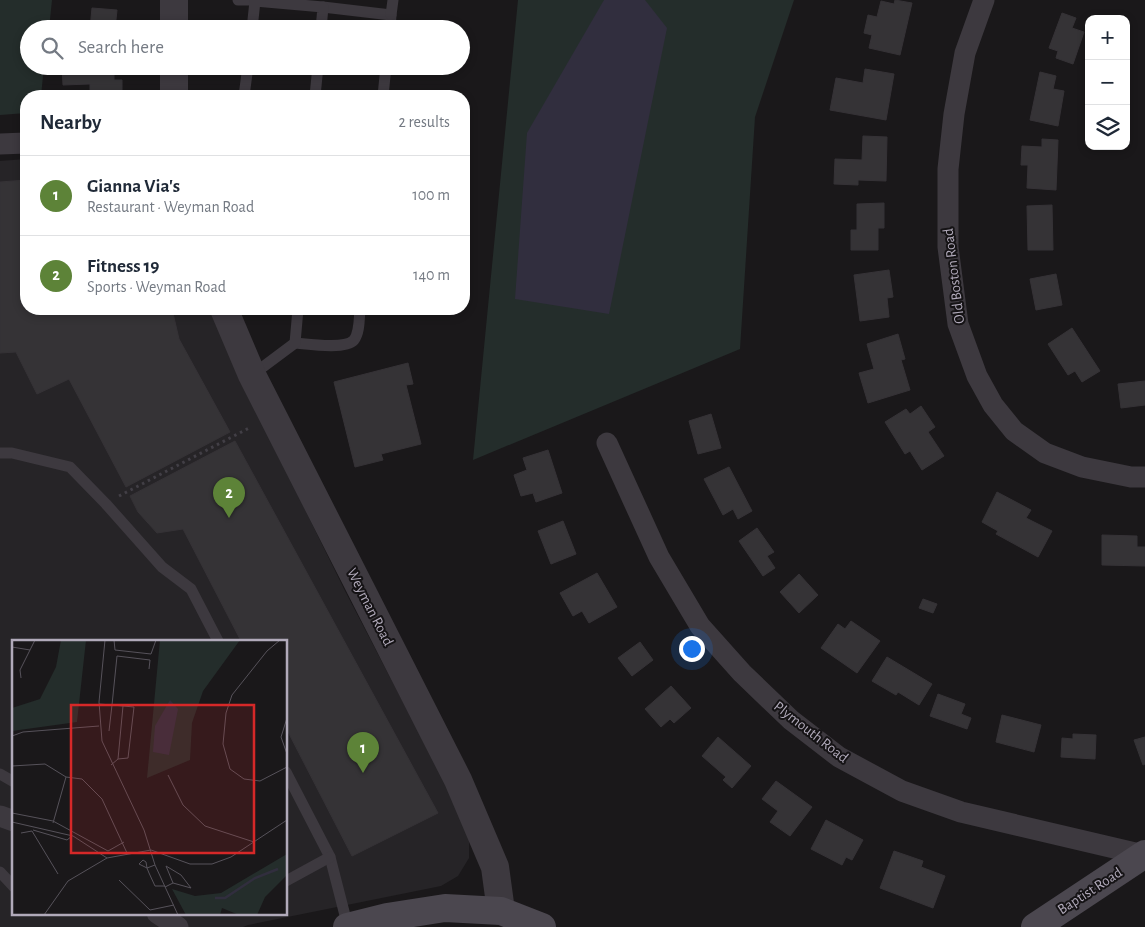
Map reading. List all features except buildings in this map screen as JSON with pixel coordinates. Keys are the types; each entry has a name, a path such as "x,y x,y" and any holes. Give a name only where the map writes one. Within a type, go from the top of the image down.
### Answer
{"main road":[{"name":"Baptist Road","path":"1035,927 1144,855"},
{"path":"348,927 387,916 445,908 542,927"}],"street":[{"path":"174,0 174,20"},
{"name":"Old Boston Road","path":"984,0 965,53 954,114 948,169 948,248 958,324 977,376 993,404 1014,431 1045,453 1082,467 1131,477 1145,477"},
{"path":"174,75 174,90"},
{"path":"0,144 20,142"},
{"name":"Weyman Road","path":"227,315 272,416 458,780 495,867 503,919"},
{"name":"Plymouth Road","path":"607,443 659,557 700,626 742,673 797,726 839,757 902,791 961,812 1144,855"},
{"path":"158,914 178,927"}],"lane":[{"path":"238,0 323,6 391,15"},
{"path":"253,20 255,0"},
{"path":"391,20 393,0"},
{"path":"322,20 323,6"},
{"path":"245,90 247,75"},
{"path":"316,90 317,75"},
{"path":"384,90 385,75"},
{"path":"295,343 297,315"},
{"path":"252,375 295,343 340,346 351,342 357,332 359,315"},
{"path":"0,453 12,453 70,467 162,567 191,589 217,640"},
{"path":"0,774 12,781"},
{"path":"288,776 330,857 348,927"},
{"path":"288,881 330,857"},
{"path":"0,872 12,885"}],"path":[{"path":"136,488 272,416"}],"shaded area":[{"path":"0,0 52,0 50,20 20,20 20,75 43,75 42,90 20,90 20,113 0,115"},
{"path":"518,0 794,0 755,117 740,349 473,460"},
{"path":"604,0 645,0 667,28 609,314 515,299 527,133"},
{"path":"20,159 20,315 216,315 252,402 345,591 451,794 469,835 469,858 458,876 441,886 243,927 0,927 0,161"}],"place":[{"name":"Fitness 19","path":"229,518"},
{"name":"Gianna Via's","path":"363,773"}]}
